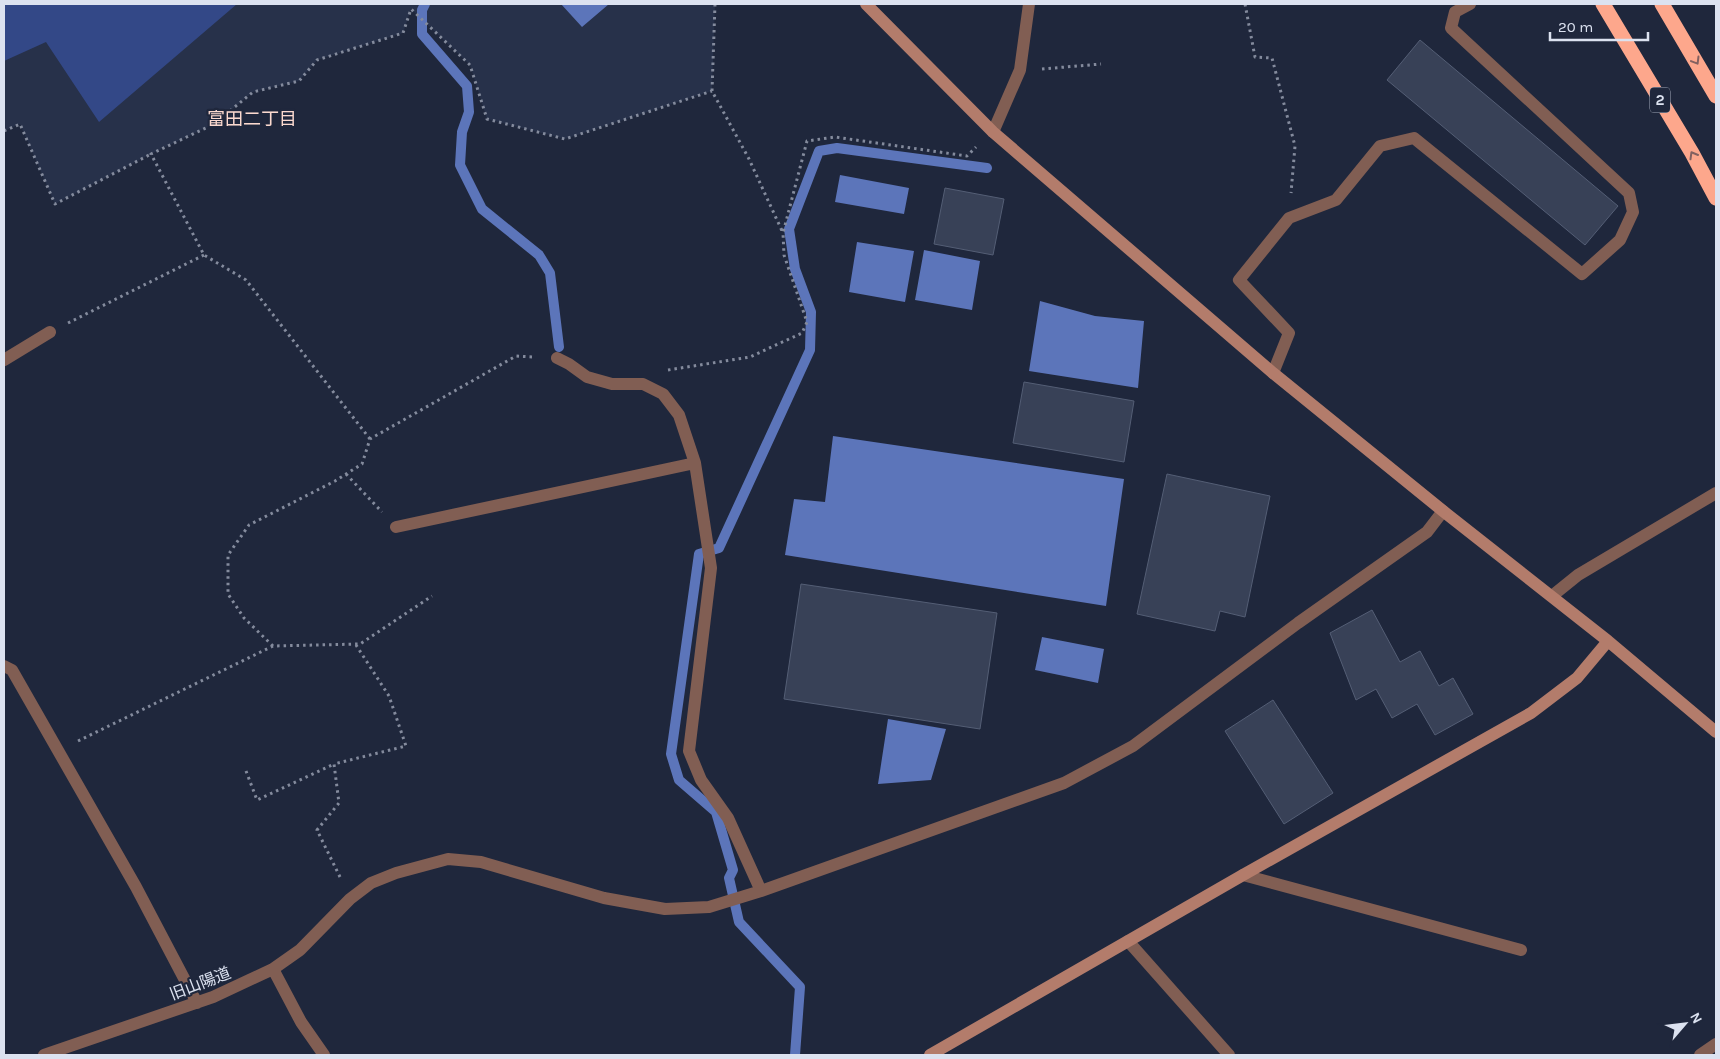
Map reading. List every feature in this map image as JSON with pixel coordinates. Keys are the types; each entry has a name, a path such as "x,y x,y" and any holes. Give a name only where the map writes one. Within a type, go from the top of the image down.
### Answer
{"highway":[{"name":"2","path":"1603,4 1692,153 1716,198"},
{"path":"1662,4 1716,96"}],"street":[{"path":"866,4 993,132 1273,373 1443,511 1608,641 1716,732"},
{"path":"993,132 1020,70 1029,4"},
{"path":"1273,373 1289,333 1239,280 1289,218 1336,200 1380,146 1414,138 1582,274 1620,240 1633,212 1629,193 1451,28 1455,12 1470,4"},
{"path":"4,360 50,332"},
{"path":"557,358 570,364 587,377 612,384 642,384 662,394 678,415 695,463 711,568 689,751 701,780 728,818 761,891"},
{"path":"396,527 695,463"},
{"path":"1552,596 1578,575 1716,493"},
{"name":"旧山陽道","path":"44,1055 214,997 273,969 300,950 350,899 370,884 396,873 448,859 481,862 604,898 665,909 708,908 761,891 1064,783 1133,746 1298,623 1427,532 1443,511"},
{"path":"930,1055 1243,875 1531,713 1577,678 1608,641"},
{"path":"4,666 12,670 136,887 196,1003"},
{"path":"1243,875 1521,950"},
{"path":"1128,941 1229,1055"},
{"path":"273,969 301,1022 324,1055"},
{"path":"1700,1055 1716,1044"}],"path":[{"path":"715,4 712,91 749,158 783,233"},
{"path":"1245,4 1255,57 1272,58 1295,146 1289,218"},
{"path":"4,131 20,124 55,204 151,154 214,124 253,92 299,81 316,60 403,33 411,9 470,65 487,119 565,140 712,91"},
{"path":"1020,70 1101,64"},
{"path":"642,384 654,373 750,357 802,333 807,322 784,255 783,233 807,141 835,137 967,156 993,132"},
{"path":"151,154 204,255 246,280 370,439"},
{"path":"50,332 204,255"},
{"path":"273,646 244,618 228,594 228,556 250,525 362,464 370,439 516,356 557,358"},
{"path":"346,474 396,527"},
{"path":"58,751 273,646 360,644 432,596"},
{"path":"246,771 256,800 334,764 406,746 389,696 356,644"},
{"path":"334,764 340,803 317,830 350,899"}],"shaded area":[{"path":"4,4 715,4 712,91 565,139 487,119 470,65 411,9 403,33 317,60 299,81 253,92 214,124 151,154 55,204 20,124 4,131"},
{"path":"4,4 237,4 99,122 46,42 4,61"},
{"path":"561,4 609,4 582,27"},
{"path":"840,175 909,188 904,214 835,202"},
{"path":"857,242 914,251 905,302 849,292"},
{"path":"924,250 980,261 972,310 915,300"},
{"path":"1040,301 1095,316 1144,321 1138,388 1029,371"},
{"path":"833,436 1124,479 1106,606 785,555 794,499 825,502"},
{"path":"1042,637 1104,649 1098,683 1035,670"},
{"path":"888,719 946,729 931,780 878,784"}],"building":[{"path":"1420,40 1618,206 1585,245 1387,80"},
{"path":"945,188 1004,199 993,255 934,244"},
{"path":"1024,382 1134,401 1124,462 1013,443"},
{"path":"1167,474 1270,496 1245,617 1220,611 1215,631 1137,614"},
{"path":"801,584 997,613 980,729 784,699"},
{"path":"1372,610 1400,662 1420,651 1439,686 1453,678 1473,714 1435,735 1417,704 1392,718 1376,689 1356,700 1330,633"},
{"path":"1273,700 1333,793 1284,824 1225,731"}],"waterway":[{"path":"425,4 422,10 422,34 467,86 469,112 462,132 460,165 482,209 539,255 550,273 559,347"},
{"path":"795,1055 800,987 739,922 729,878 733,870 716,812 679,780 671,754 699,554 719,548 810,350 811,312 795,269 789,229 819,151 837,148 987,168"}],"district":[{"name":"富田二丁目","path":"252,119"}]}
